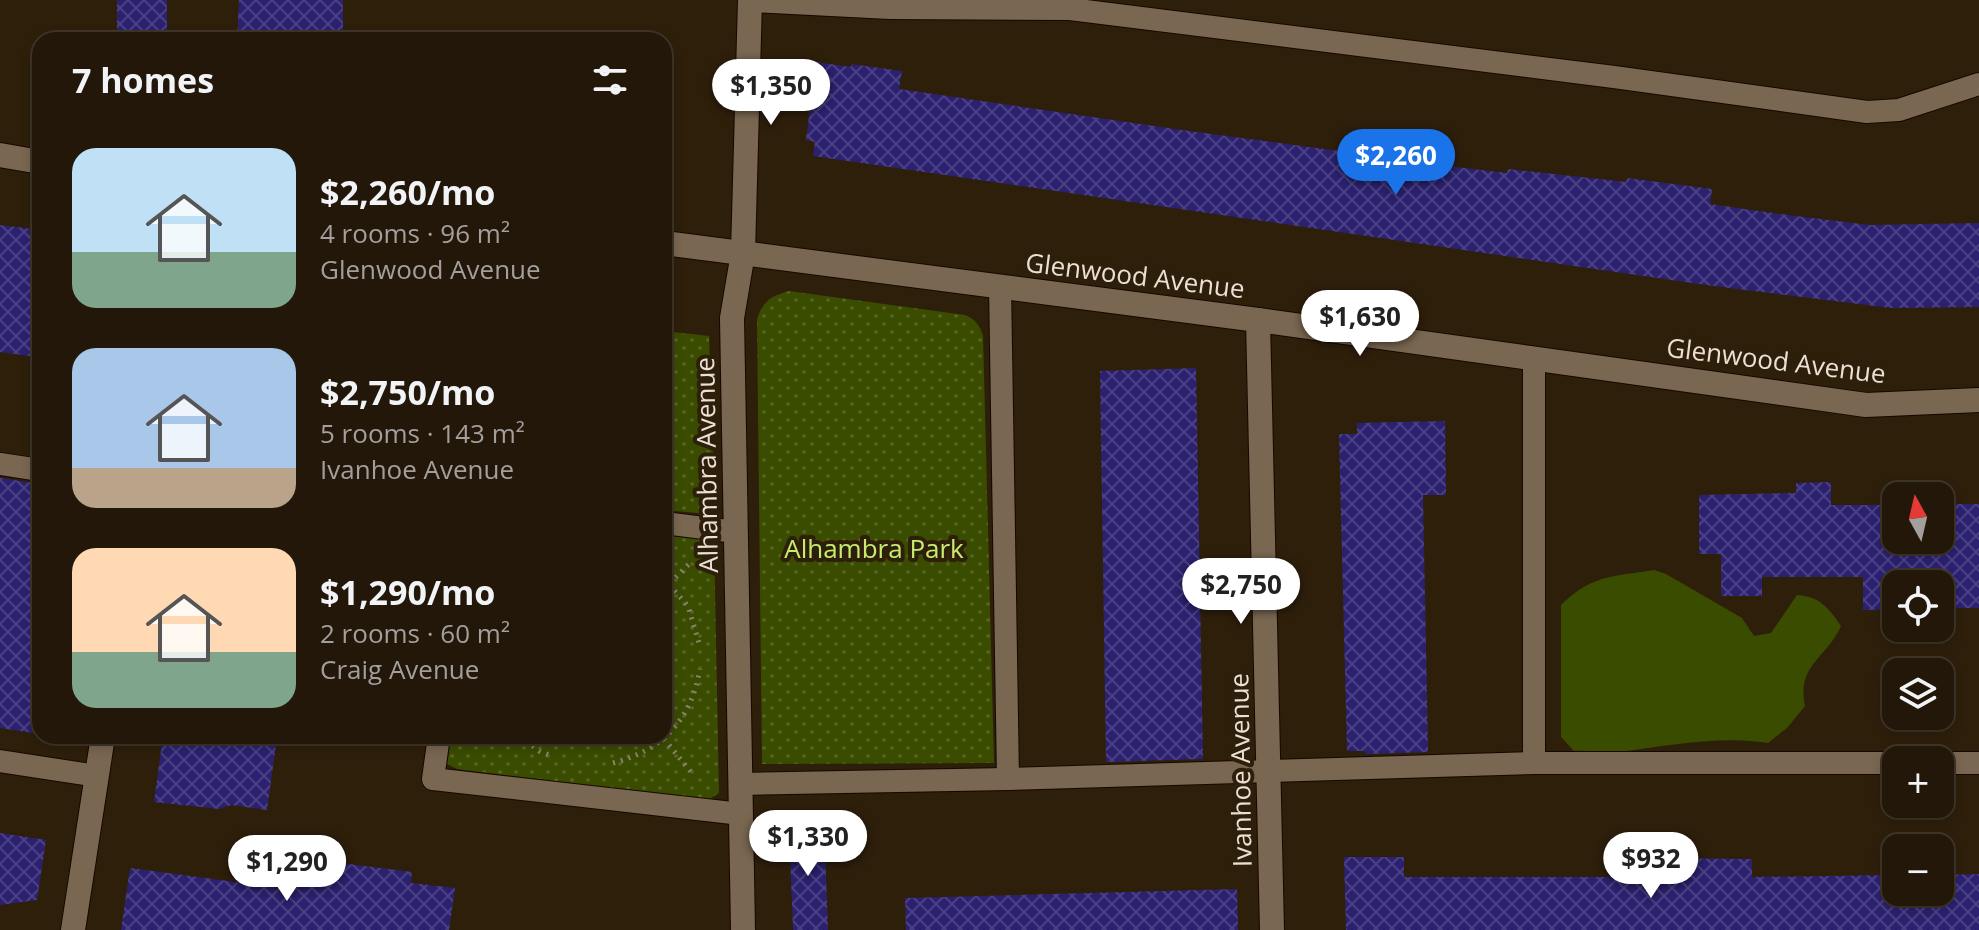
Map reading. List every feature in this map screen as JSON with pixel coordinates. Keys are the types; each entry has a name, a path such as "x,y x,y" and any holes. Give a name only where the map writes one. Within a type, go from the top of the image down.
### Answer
{"street":[{"name":"Alhambra Avenue","path":"743,930 732,318 743,253 750,0"},
{"path":"0,155 32,161"},
{"name":"Glenwood Avenue","path":"672,244 1258,320 1866,405 1979,400"},
{"name":"Ivanhoe Avenue","path":"1258,320 1272,930"},
{"path":"73,930 102,744"}],"lane":[{"path":"750,0 890,8 1070,9 1867,112 1899,110 1979,84"},
{"path":"1000,286 1008,779"},
{"path":"1534,358 1534,763"},
{"path":"0,464 32,469"},
{"path":"672,524 736,532"},
{"path":"438,744 433,779 741,814"},
{"path":"0,761 97,776"},
{"path":"740,784 1534,763 1882,763"},
{"path":"1954,763 1979,763"}],"path":[{"path":"672,588 688,606 700,648"},
{"path":"672,730 683,717 696,691 701,663"},
{"path":"530,744 560,760"},
{"path":"603,765 636,757 656,744"}],"green space":[{"name":"Alhambra Park","path":"789,291 965,315 980,328 983,336 994,763 762,764 757,319 768,300"},
{"name":"Alhambra Park","path":"672,332 709,336 715,500 709,514 672,511"},
{"name":"Alhambra Park","path":"672,534 714,540 719,793 707,801 457,769 447,764 450,744 672,744"},
{"path":"1654,570 1742,618 1754,636 1771,633 1797,595 1823,604 1841,626 1809,671 1803,692 1805,706 1787,728 1768,743 1712,741 1607,753 1574,751 1561,737 1561,605 1593,582"}],"building":[{"path":"117,0 167,0 167,32 117,32"},
{"path":"239,0 343,0 343,32 237,32"},
{"path":"816,62 902,71 899,89 1189,131 1361,154 1363,138 1422,147 1421,163 1626,182 1627,178 1712,189 1710,204 1773,213 1869,225 1979,223 1979,307 1891,308 1706,285 813,156 815,142 806,140"},
{"path":"0,225 32,229 32,356 0,352"},
{"path":"1196,368 1203,759 1106,762 1100,371"},
{"path":"1445,421 1446,495 1423,495 1428,752 1365,754 1365,751 1347,751 1339,434 1357,434 1357,423"},
{"path":"0,478 32,483 32,733 0,728"},
{"path":"1831,482 1831,505 1882,505 1882,554 1954,554 1954,504 1979,504 1979,608 1954,608 1954,570 1882,570 1882,609 1863,610 1863,577 1762,577 1762,596 1721,596 1721,554 1699,554 1699,495 1796,493 1796,483"},
{"path":"162,744 276,745 267,810 231,805 219,809 154,802"},
{"path":"789,825 824,825 828,930 793,930"},
{"path":"0,833 46,840 37,900 0,905"},
{"path":"1344,857 1404,857 1404,877 1629,877 1629,858 1752,859 1752,877 1882,875 1882,906 1954,906 1954,875 1979,874 1979,930 1346,930"},
{"path":"333,862 412,872 411,883 455,888 449,930 121,930 130,868 288,889 290,876 330,883"},
{"path":"1237,889 1238,930 906,930 905,898"}]}
